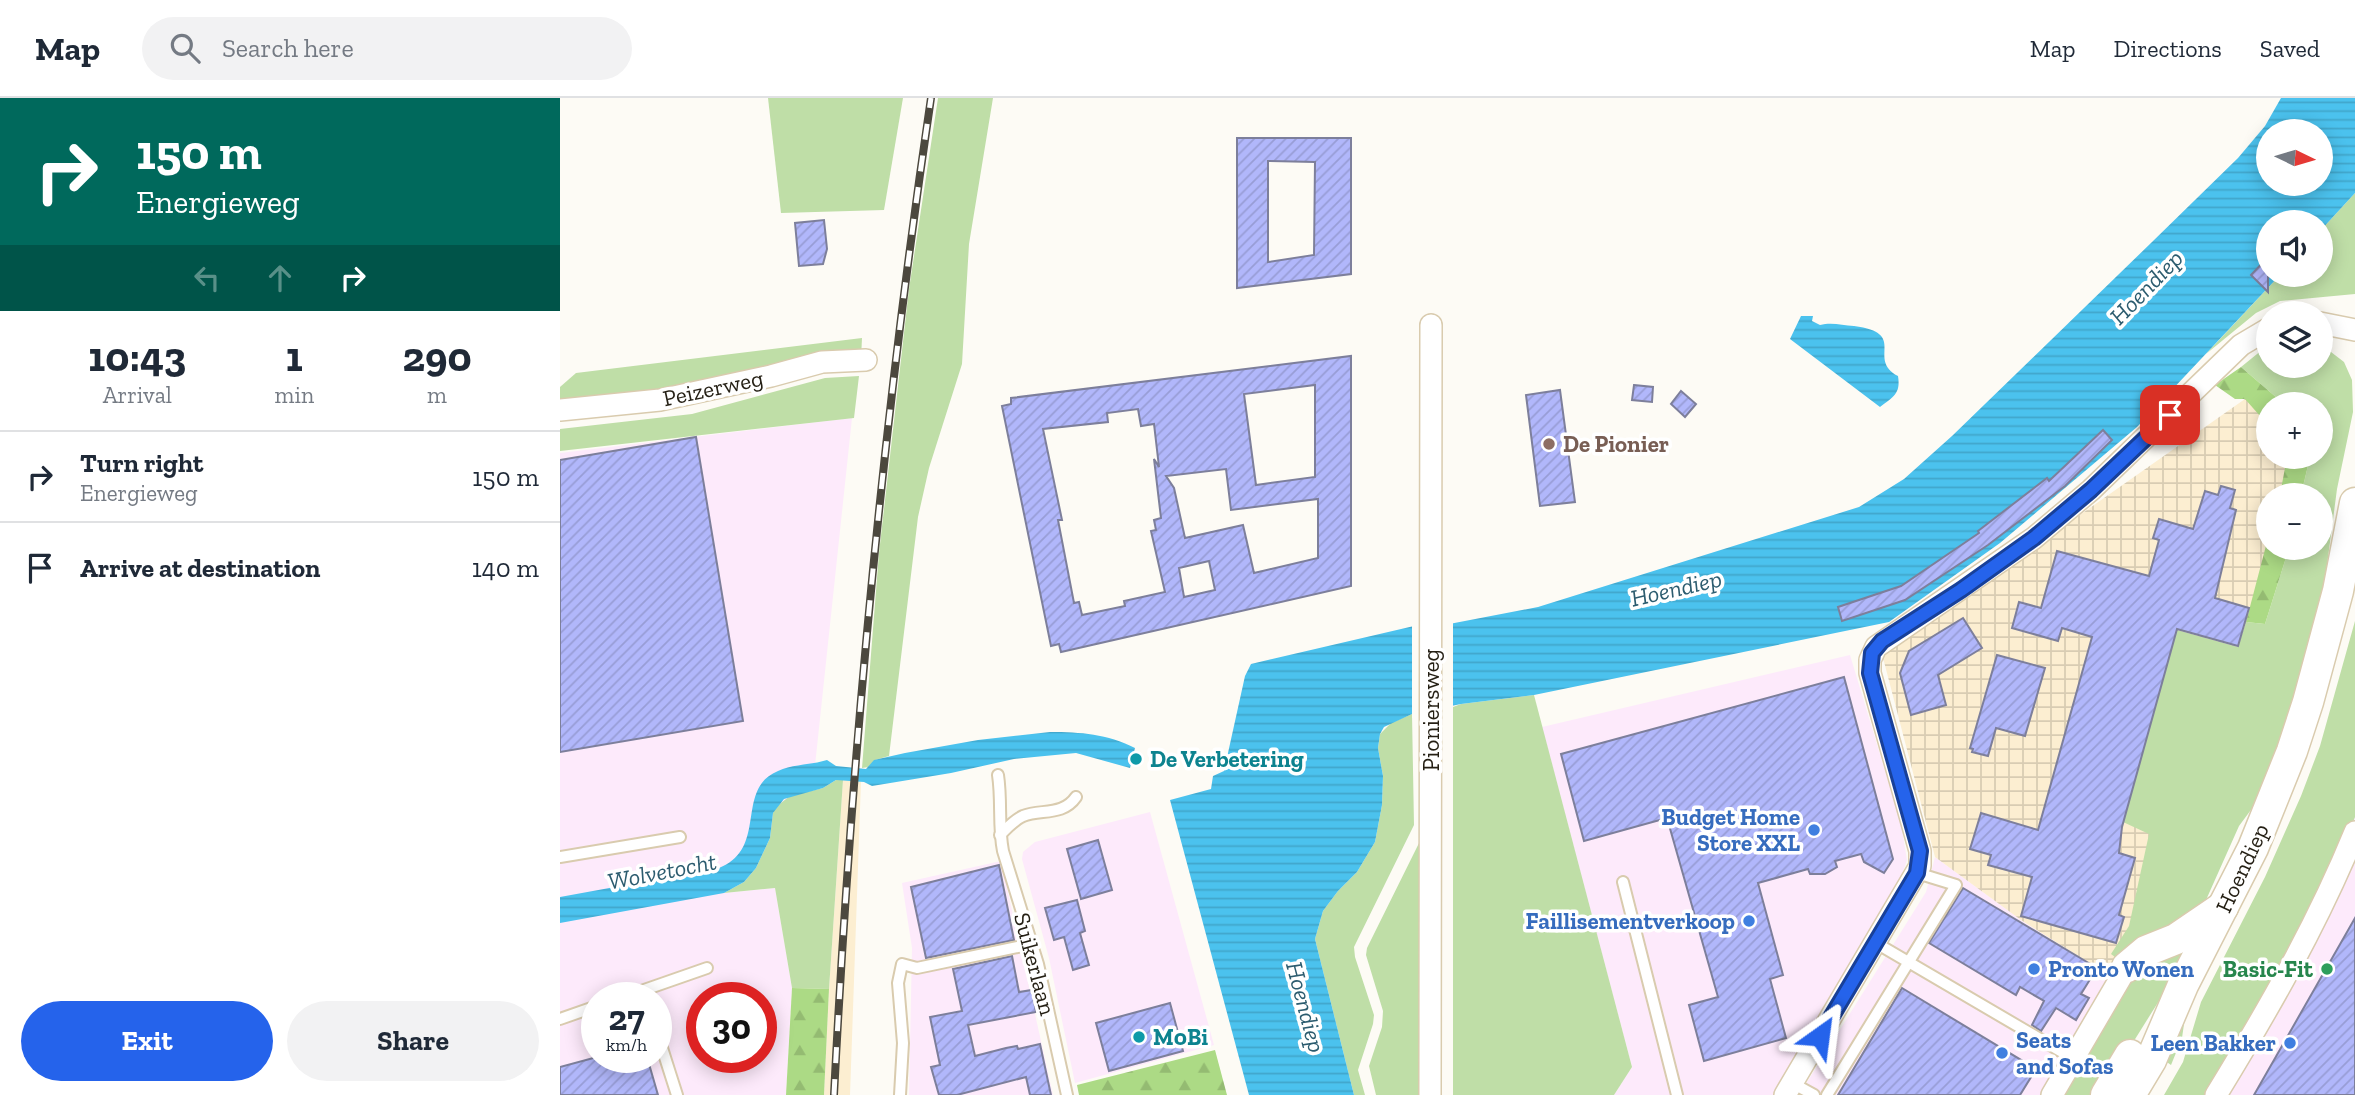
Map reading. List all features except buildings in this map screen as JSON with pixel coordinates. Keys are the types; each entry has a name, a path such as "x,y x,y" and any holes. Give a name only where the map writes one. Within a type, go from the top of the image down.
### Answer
{"main road":[{"name":"Hoendiep","path":"2130,1095 2151,1060 2183,985 2273,799 2300,727 2338,591 2355,503"},
{"path":"2127,967 2146,950 2176,939 2223,907"},
{"name":"Hoendiep","path":"2106,1095 2133,1051 2183,985"}],"street":[{"name":"Pioniersweg","path":"1430,1095 1432,325"},
{"path":"2333,326 2355,330"},
{"path":"1788,1089 1917,873 1920,851 1870,673 1870,660 1876,647 2034,538 2091,490 2241,345 2256,336"},
{"name":"Peizerweg","path":"560,410 660,400 822,362 866,360"},
{"path":"2216,1095 2284,981 2317,918 2355,832"},
{"path":"2052,1095 2127,967"}],"lane":[{"name":"Suikerlaan","path":"998,775 1002,800 1000,835 1008,871 1032,944 1067,1095"},
{"path":"1000,835 1022,817 1061,809 1076,797"},
{"path":"560,857 680,837"},
{"path":"1827,1095 1956,885 1917,873"},
{"path":"1623,882 1678,1095"},
{"path":"1876,943 2074,1059"},
{"path":"900,1095 903,1043 898,983 902,964 917,968 1032,944"},
{"path":"672,982 707,968"},
{"path":"560,1019 581,1012"},
{"path":"670,1073 677,1095"},
{"path":"1788,1089 1814,1095"}],"shaded area":[{"path":"2262,387 2264,392 2256,392 2256,469 2292,469 2292,483 2256,483 2256,560 2271,560 2113,978 2021,920 1935,857 1882,654"},
{"path":"852,418 814,775 725,893 775,888 792,988 786,1095 560,1095 560,453"},
{"path":"1850,655 1901,824 1907,860 1899,883 1773,1095 1614,1095 1632,1067 1542,727"},
{"path":"843,780 861,781 850,1095 824,1095 829,989"},
{"path":"1150,812 1214,1045 1075,1083 1049,958 1022,859 1023,852 1035,842"},
{"path":"2355,813 2355,1095 2213,1095"},
{"path":"1935,857 2021,920 2113,978 2040,1095 1799,1095 1926,892"},
{"path":"1001,861 1053,1095 909,1095 912,948 902,883"}],"green space":[{"path":"768,98 903,98 884,210 781,213"},
{"path":"938,98 993,98 969,244 962,364 929,468 918,517 889,756 862,768 879,553 909,289"},
{"path":"2355,193 2355,294 2256,301 2256,313 2206,354 2269,287 2333,287 2333,217"},
{"path":"862,338 861,359 777,375 560,403 560,387 576,373"},
{"path":"2333,354 2344,362 2352,380 2353,412 2333,519 2333,483 2304,483 2307,469 2333,469 2333,392 2270,392 2241,367 2256,355 2256,378 2333,378"},
{"path":"2241,367 2270,392 2256,392 2256,411 2245,399 2235,399 2215,385"},
{"path":"859,376 854,418 560,451 560,429 692,414 825,378"},
{"path":"2285,469 2307,469 2304,483 2282,483"},
{"path":"2262,560 2285,560 2265,624 2246,622"},
{"path":"2285,560 2328,560 2324,588 2292,707 2262,795 2239,826 2206,900 2197,912 2124,964 2111,954 2129,926 2149,834 2123,822 2177,630 2238,647 2246,622 2265,624"},
{"path":"2355,621 2355,817 2306,924 2210,1095 2164,1095 2183,1062 2201,1002 2265,877 2301,796 2320,746"},
{"path":"1534,695 1632,1067 1614,1095 1453,1095 1453,707"},
{"path":"1412,714 1414,825 1354,947 1374,1015 1358,1070 1365,1095 1354,1095 1315,939 1323,911 1357,872 1375,842 1382,805 1383,776 1378,748 1380,734 1391,723"},
{"path":"836,780 843,780 829,989 792,988 775,888 724,893 744,882 756,868 770,838 773,813 777,806 790,796 823,788"},
{"path":"1423,835 1424,1095 1376,1095 1369,1066 1382,1027 1383,1011 1366,955 1367,948"},
{"path":"2187,938 2184,961 2100,1095 2058,1095 2132,972"},
{"path":"792,988 829,989 824,1095 786,1095"},
{"path":"2186,1010 2182,1038 2171,1065 2164,1060"},
{"path":"1215,1050 1227,1095 1079,1095 1077,1085"}],"water":[{"path":"2281,98 2355,98 2355,193 2333,217 2333,210 2256,210 2256,287 2269,287 2137,427 2000,543 1889,622 1534,695 1461,704 1412,714 1384,727 1378,748 1383,776 1382,805 1375,842 1357,872 1323,911 1315,939 1354,1095 1249,1095 1170,800 1211,789 1213,776 1224,771 1245,676 1251,664 1414,626 1418,630 1538,607 1859,507 1904,479 1952,436 2238,158 2256,137 2256,196 2333,196 2333,119 2269,119"},
{"path":"1801,316 1813,316 1812,321 1820,325 1854,326 1880,334 1884,340 1885,362 1898,376 1895,394 1880,407 1790,339"},
{"path":"1050,732 1094,735 1125,743 1135,748 1130,768 1076,753 1014,759 872,786 864,782 836,780 823,788 784,799 773,813 770,838 756,868 744,882 724,893 560,923 560,897 719,868 734,859 743,847 748,833 757,791 765,780 778,771 827,760 836,766 866,769 874,760 905,753 978,740"}],"pier":[{"path":"1453,619 1453,710 1412,718 1412,623 1418,626"}],"railway":[{"path":"834,1095 849,845 870,595 913,222 931,98"}],"place":[{"name":"De Pionier","path":"1549,444"},
{"name":"De Verbetering","path":"1136,759"},
{"name":"Budget Home Store XXL","path":"1814,830"},
{"name":"Faillisementverkoop","path":"1749,921"},
{"name":"Pronto Wonen","path":"2034,969"},
{"name":"Basic-Fit","path":"2327,969"},
{"name":"M0Bi","path":"1139,1037"},
{"name":"Leen Bakker","path":"2290,1043"},
{"name":"Seats and Sofas","path":"2002,1053"}],"route":[{"path":"1820,1036 1920,866 1920,851 1870,673 1872,653 1882,641 2034,538 2091,490 2170,415"}],"water label":[{"name":"Wolvetocht","path":"662,871"}]}
